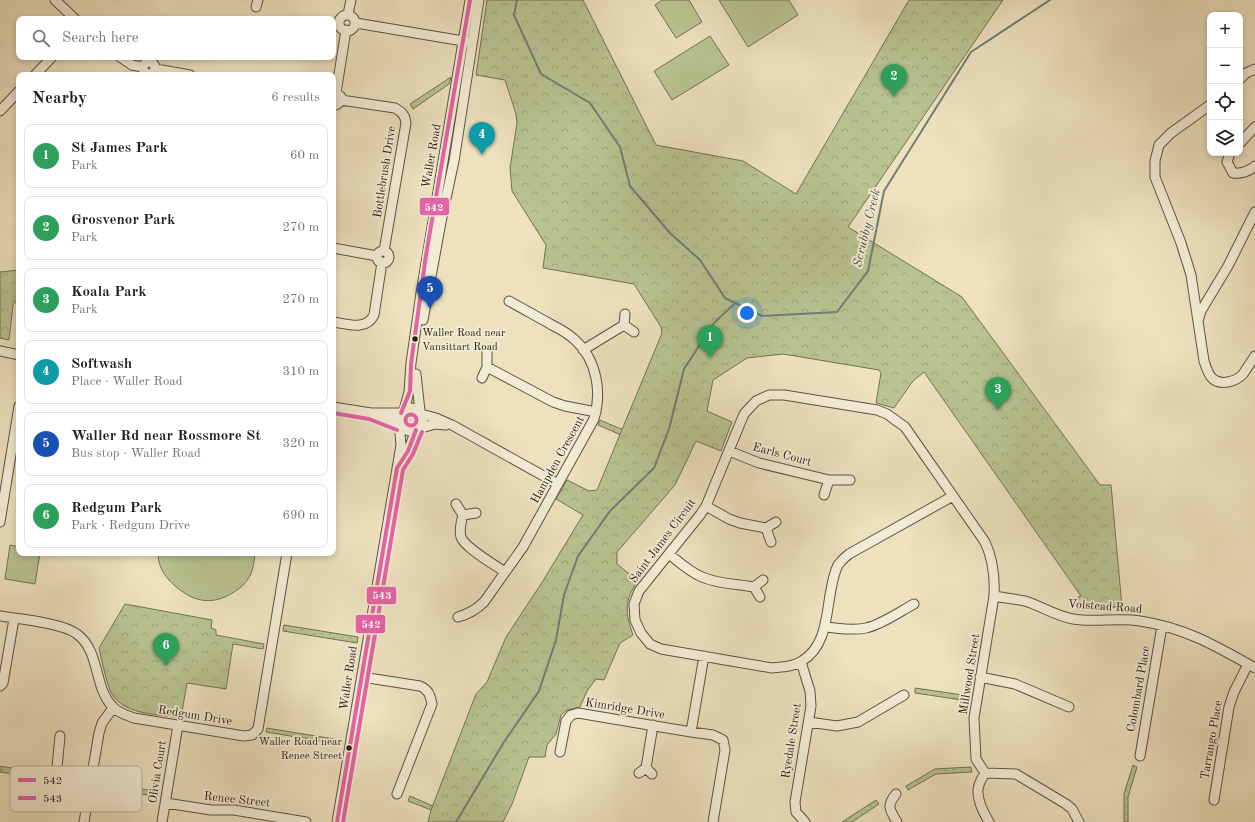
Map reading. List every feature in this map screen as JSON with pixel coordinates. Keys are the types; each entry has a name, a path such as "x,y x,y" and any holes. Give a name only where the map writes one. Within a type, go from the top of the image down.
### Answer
{"street":[{"path":"55,0 72,16"},
{"path":"348,14 351,0"},
{"name":"Waller Road","path":"337,822 401,445 401,426 399,418 410,392 411,363 421,293 438,217 454,161 459,129 468,42 470,0"},
{"name":"Waller Road","path":"397,468 408,451 417,430 423,422 420,413 420,404 416,385 416,362 438,217 449,128 479,0"},
{"path":"348,14 354,17 356,23 353,29 346,30 341,27 340,21 343,16 348,14"},
{"path":"356,23 468,42"},
{"path":"336,93 346,30"},
{"path":"38,72 49,60"},
{"path":"124,60 132,65 149,71 159,72"},
{"path":"1243,76 1255,69"},
{"path":"0,111 16,94"},
{"name":"Bottlebrush Drive","path":"336,99 395,108 402,112 405,116 406,123 381,256 374,315 367,324 356,326 336,323"},
{"path":"1207,107 1171,133 1159,145 1155,161 1155,177 1181,244 1191,275 1197,322 1204,361 1208,373 1213,380 1224,383 1232,382 1242,375 1255,356"},
{"path":"1243,140 1255,127"},
{"path":"449,128 459,129"},
{"path":"1229,156 1227,162 1233,173 1241,174 1249,172 1255,166"},
{"path":"1197,322 1201,311 1228,266 1255,212"},
{"path":"336,248 381,256"},
{"name":"Hampden Crescent","path":"458,617 468,614 484,602 523,547 594,420 596,412 598,390 596,380 590,360 583,350 575,340 564,332 509,301"},
{"path":"624,325 625,314"},
{"path":"583,350 624,325"},
{"path":"624,325 634,332"},
{"path":"0,351 16,354"},
{"path":"482,378 486,366 487,352"},
{"path":"486,366 553,402 596,412"},
{"name":"Saint James Circuit","path":"801,662 788,666 772,668 661,649 650,644 641,633 635,620 634,604 639,591 706,506 744,414 756,402 769,396 784,395 877,410 888,414 905,427 953,496 990,553 995,582 994,596"},
{"path":"336,407 371,413 402,411 412,408 420,413 436,418 452,426 558,484"},
{"path":"371,413 401,426 408,432 435,424 452,426"},
{"path":"0,522 16,424"},
{"name":"Earls Court","path":"729,451 759,463 829,480 850,480"},
{"path":"824,495 829,480"},
{"path":"801,662 818,645 825,627 833,577 839,564 849,554 953,496"},
{"path":"456,504 463,515 460,530 461,537 466,545 505,572"},
{"path":"706,506 729,519 740,523 766,528 776,522"},
{"path":"463,515 476,512"},
{"path":"766,528 771,542"},
{"path":"669,554 691,571 714,581 754,587 763,580"},
{"name":"Redgum Drive","path":"113,708 134,718 244,736 252,735 258,729 287,556"},
{"path":"754,587 760,597"},
{"name":"Volstead Road","path":"994,596 1025,601 1053,614 1074,619 1120,619 1140,621 1182,631 1204,640 1251,666"},
{"name":"Millwood Street","path":"985,773 976,759 974,718 994,596"},
{"path":"825,627 854,630 866,628 876,625 914,604"},
{"path":"0,616 63,627 77,634 86,643 93,655 101,686 106,698 113,708 102,723 94,766"},
{"path":"0,686 3,683 14,619"},
{"name":"Colombard Place","path":"1140,756 1162,626"},
{"path":"691,732 704,656"},
{"name":"Ryedale Street","path":"801,662 810,691 811,706 795,802 796,812 805,822"},
{"name":"Tarrango Place","path":"1214,800 1229,706 1234,692 1251,666"},
{"path":"362,677 420,686 428,690 431,697 432,704 397,794"},
{"path":"980,677 1015,684 1069,707"},
{"path":"809,722 837,726 858,722 904,695"},
{"name":"Kimridge Drive","path":"560,752 566,721 571,715 578,713 713,735 723,740 725,750 713,822"},
{"name":"Olivia Court","path":"162,822 178,725"},
{"path":"645,772 653,725"},
{"path":"58,766 60,736"},
{"path":"989,822 978,797 978,786 985,773 1016,774 1066,804 1072,809 1080,822"},
{"path":"896,794 891,800 890,810 897,822"},
{"name":"Renee Street","path":"166,803 211,810 234,810 250,817 306,822"},
{"path":"84,822 86,812"}],"green space":[{"path":"487,0 583,0 656,145 743,161 796,194 909,0 1003,0 848,227 962,297 1100,485 1111,485 1122,607 1077,608 1079,596 1081,596 924,372 913,381 894,408 876,403 881,373 879,370 783,354 747,358 713,380 707,411 732,422 721,451 696,441 675,485 617,552 617,564 638,581 630,594 627,607 628,620 633,635 620,643 604,680 596,679 587,691 580,707 567,710 561,715 556,734 547,745 545,757 529,757 512,804 503,822 428,822 431,810 476,694 487,682 506,637 541,584 583,515 556,499 567,480 589,491 597,490 662,333 661,327 634,284 543,268 546,245 512,191 510,168 517,123 516,114 505,80 476,75"},
{"path":"662,0 689,0 702,22 676,38 655,5"},
{"path":"719,0 789,0 798,15 748,47"},
{"path":"710,36 729,65 672,100 654,71"},
{"path":"451,77 449,84 413,109 410,104"},
{"path":"16,270 16,302 13,305 9,340 0,338 0,272"},
{"path":"600,420 621,429 624,428 620,436 619,434 598,425"},
{"path":"10,545 16,546 16,556 40,556 35,584 5,579"},
{"path":"158,556 255,556 251,573 244,584 229,595 207,601 193,598 170,582 160,566"},
{"path":"125,604 212,620 211,628 216,630 216,635 264,644 263,649 233,644 226,689 187,683 181,718 140,712 122,704 115,698 110,690 105,675 99,648"},
{"path":"284,625 358,637 357,643 283,631"},
{"path":"915,688 970,696 969,701 915,693"},
{"path":"267,728 340,740 339,744 266,732"},
{"path":"1133,765 1137,767 1128,797 1128,822 1124,822 1124,794"},
{"path":"0,766 10,768 10,774 0,772"},
{"path":"971,767 972,772 936,774 908,790 906,786 935,769"},
{"path":"142,789 159,792 158,797 142,794"},
{"path":"410,796 433,806 431,810 408,801"},
{"path":"876,800 879,804 852,822 842,822"}],"waterway":[{"name":"Scrubby Creek","path":"517,0 514,15 541,74 590,103 620,147 630,186 670,233 700,260 725,298 762,316 837,312 868,271 884,191 971,52 1050,0"},
{"path":"456,822 504,742 539,691 556,640 564,595 578,556 610,511 654,468 669,429 684,369 714,323 735,303"}],"transit line":[{"name":"542","path":"401,413 410,391 411,364 426,255 470,0"},
{"name":"543","path":"336,414 369,419 397,430"},
{"name":"543","path":"411,414 415,416 417,420 415,424 411,426 407,424 405,420 407,416 411,414"},
{"name":"542","path":"337,822 397,468 408,451 416,430"},
{"name":"543","path":"343,822 403,470 413,454 422,432"}],"place":[{"name":"Grosvenor Park","path":"894,97"},
{"name":"Softwash","path":"482,155"},
{"name":"Waller Rd near Rossmore St","path":"430,309"},
{"name":"Waller Road near Vansittart Road","path":"415,339"},
{"name":"St James Park","path":"710,358"},
{"name":"Koala Park","path":"998,410"},
{"name":"Redgum Park","path":"166,666"},
{"name":"Waller Road near Renee Street","path":"349,748"}]}
